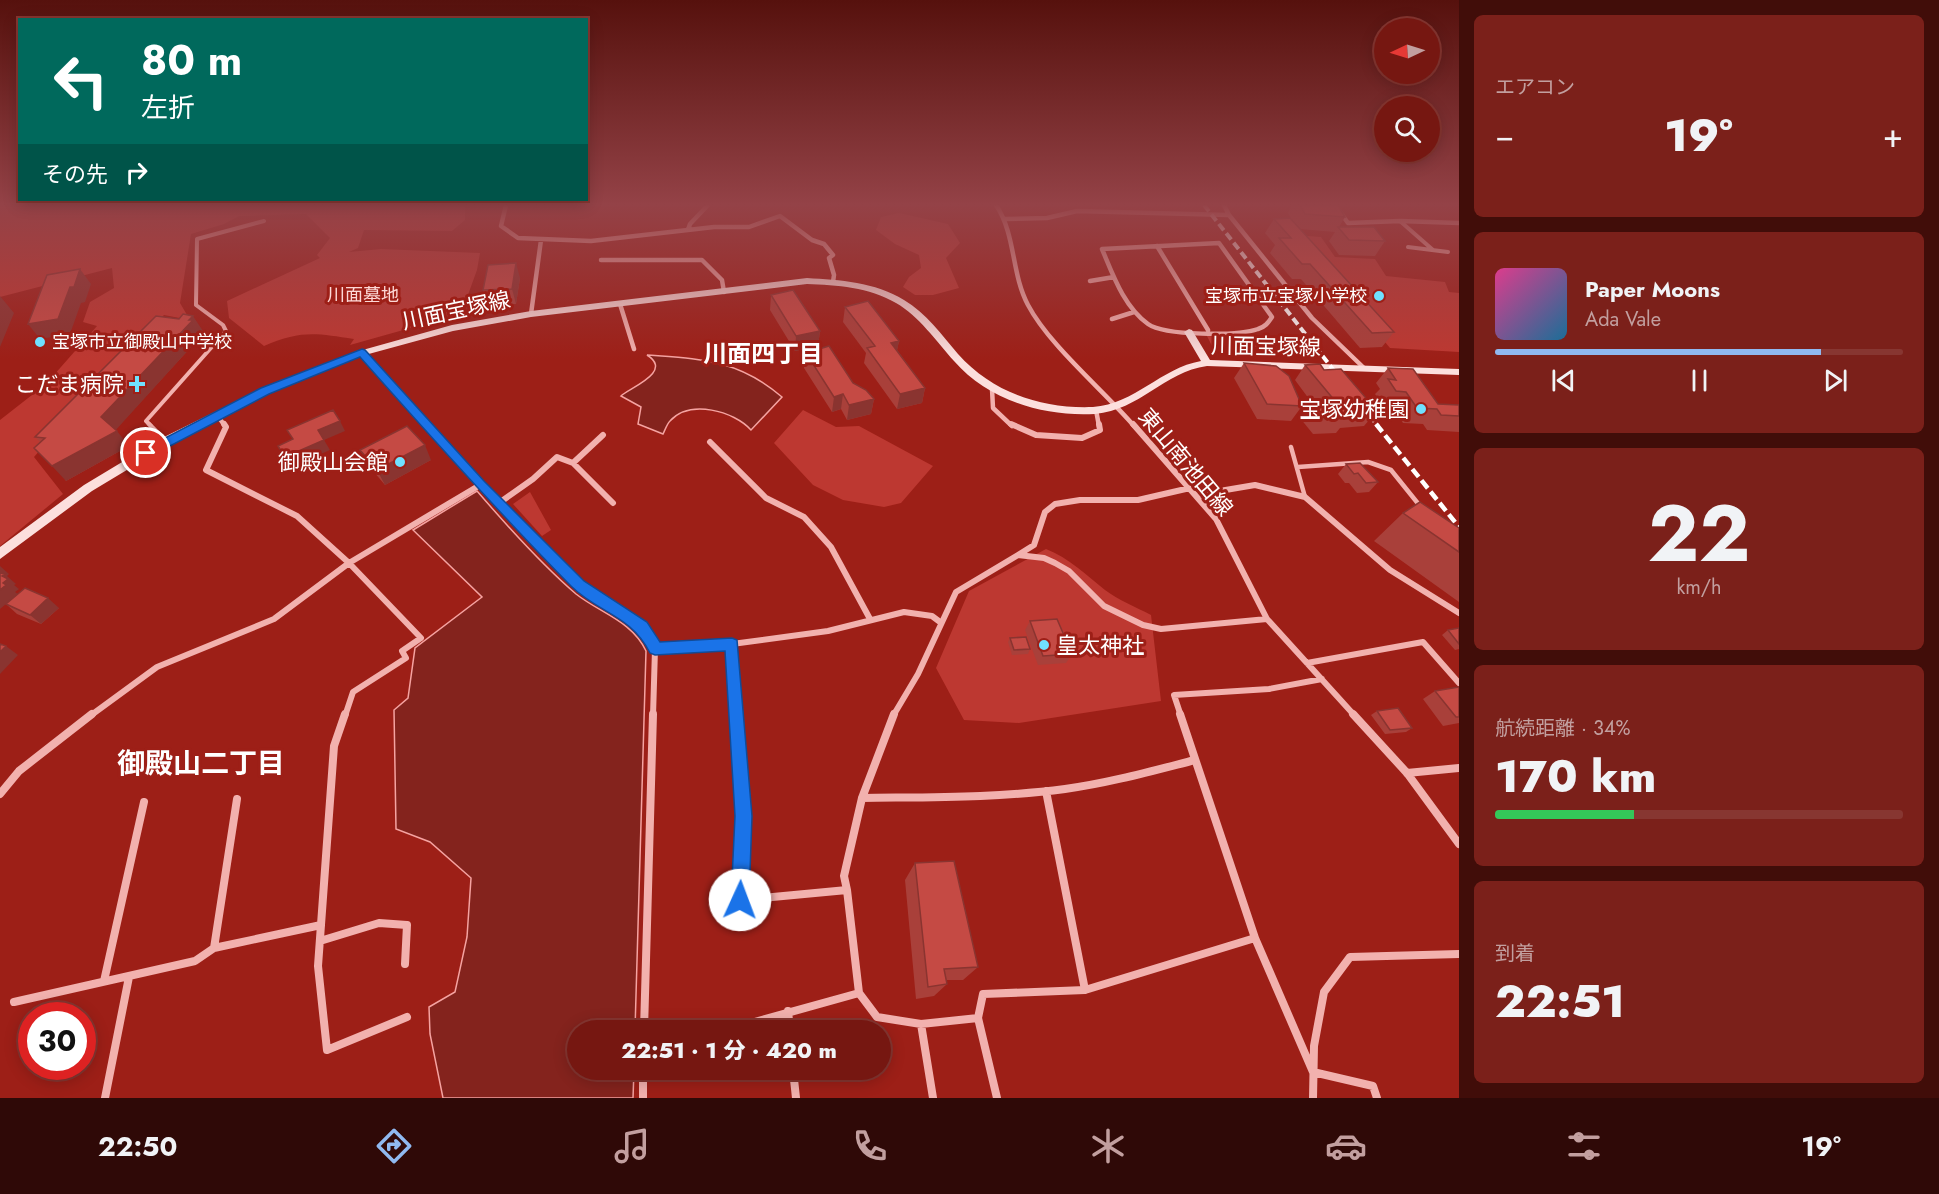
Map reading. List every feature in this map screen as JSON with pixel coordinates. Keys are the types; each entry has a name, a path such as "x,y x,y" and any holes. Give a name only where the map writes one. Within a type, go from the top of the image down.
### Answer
{"street":[{"path":"531,314 539,256"},
{"path":"831,256 829,258 834,275 833,282"},
{"name":"東山南池田線","path":"1013,256 1019,286 1029,307 1051,337 1117,406 1216,519 1267,619 1407,774 1459,844"},
{"path":"1105,256 1134,312 1150,326 1164,330 1189,332 1256,330 1268,325 1272,317 1228,256"},
{"path":"1163,256 1209,330"},
{"path":"1262,256 1312,318 1364,368"},
{"path":"601,260 702,260 722,280 724,292"},
{"path":"1090,280 1114,277"},
{"name":"川面宝塚線","path":"0,554 88,488 166,441 265,391 362,352 452,328 531,314 807,281 863,287 893,297 918,315 965,368 992,389 1046,408 1096,410 1117,406 1136,399 1186,367 1207,363 1459,372"},
{"path":"620,304 634,349"},
{"path":"1112,319 1134,312"},
{"path":"1189,332 1207,363"},
{"path":"362,352 480,484 579,585 642,627 650,637 655,649 644,1020"},
{"path":"992,389 993,408 1013,426 1036,435 1082,438 1100,430 1096,410"},
{"path":"217,415 226,427 206,470 297,516 350,563 421,638 402,651 406,658 353,692 334,746 318,966 327,1050 407,1017"},
{"path":"573,463 603,435"},
{"path":"710,441 766,498 804,517 831,547 870,619"},
{"path":"499,503 533,479 557,457 573,463 613,503"},
{"path":"0,794 19,771 122,691 157,667 274,619 350,563 480,484"},
{"path":"1196,495 1255,485 1305,497 1390,570 1459,613"},
{"path":"978,1018 921,1024 877,1017 859,993 844,876 862,798 892,718 918,674 940,622 956,592 1034,545 1045,512 1055,504 1080,500 1138,500 1190,488"},
{"path":"1018,555 1044,558 1055,563 1069,572 1104,606 1143,625 1161,629 1267,619"},
{"path":"655,649 732,644 828,631 904,612 932,616 940,622"},
{"path":"1307,663 1423,642 1459,683"},
{"path":"732,644 743,816 740,900 847,890"},
{"path":"1313,1072 1255,938 1174,695 1269,689 1322,679"},
{"path":"862,798 950,797 1046,791 1116,781 1195,760"},
{"path":"1407,774 1459,768"},
{"path":"1046,791 1085,990"},
{"path":"214,948 237,799"},
{"path":"104,981 144,802"},
{"path":"320,941 379,923 407,925 405,964"},
{"path":"14,1002 195,961 214,948 321,925"},
{"path":"997,1098 978,1018 983,994 1085,990 1255,938"},
{"path":"1313,1098 1314,1046 1324,992 1350,957 1459,954"},
{"path":"105,1098 129,977"},
{"path":"759,1020 859,993"},
{"path":"788,1011 789,1020"},
{"path":"921,1024 933,1098"},
{"path":"1313,1072 1373,1086 1377,1098"},
{"path":"643,1080 643,1098"},
{"path":"794,1080 796,1098"}],"lane":[{"path":"166,441 146,421 226,331 223,325 196,305 197,256"},
{"path":"1291,447 1305,497"},
{"path":"1298,467 1368,462 1390,470 1427,515"},
{"path":"1352,463 1357,470"}],"green space":[{"path":"0,256 187,256 180,303 190,320 164,315 112,368 34,457 63,494 0,546 0,420 46,384 97,326 83,322 90,302 114,288 112,268 0,297"},
{"name":"川面墓地","path":"318,256 479,256 465,303 453,316 350,345 354,339 308,334 288,337 264,346 229,318 227,301 320,258"},
{"path":"919,256 948,256 946,258 959,288 933,295 915,295 903,287 909,277 921,268"},
{"path":"1314,256 1375,259 1386,276 1445,282 1449,292 1459,293 1459,352 1390,348"},
{"path":"1207,336 1251,337 1257,347 1212,346"},
{"path":"803,410 836,427 859,426 933,466 901,503 884,507 843,500 813,485 774,443"},
{"path":"530,492 551,530 542,536 513,504"},
{"path":"1046,549 1070,562 1110,594 1151,615 1161,701 1019,723 964,720 936,668 969,591"}],"shaded area":[{"path":"647,355 718,363 750,375 782,397 751,430 734,417 700,409 679,414 669,422 663,434 638,424 641,407 621,396 653,373 654,361"},
{"path":"477,491 550,570 585,601 615,618 633,632 646,651 635,1020 567,1020 567,1080 634,1080 633,1098 443,1098 430,1034 429,1007 455,992 467,937 471,878 430,842 396,829 394,710 408,698 415,648 482,597 413,530"}],"building":[{"path":"1295,256 1325,256 1394,332 1372,333 1310,264 1302,264"},
{"path":"516,263 512,289 483,290 488,265"},
{"path":"80,269 74,287 70,287 58,319 28,324 47,275"},
{"path":"793,290 820,331 796,336 771,295"},
{"path":"868,301 899,341 891,343 925,388 900,394 867,348 875,346 845,307"},
{"path":"183,314 193,316 189,320 193,320 101,417 117,431 52,466 34,448 45,438 35,437 156,316 179,319"},
{"path":"829,346 853,383 866,390 874,399 849,405 843,394 834,397 806,353"},
{"path":"1244,363 1276,366 1289,376 1302,406 1267,404"},
{"path":"1320,364 1324,370 1341,369 1377,411 1345,413 1348,418 1325,419 1312,403 1335,401 1305,365"},
{"path":"1388,368 1413,369 1438,404 1459,405 1459,416 1441,415 1437,409 1417,408 1406,392 1396,391 1388,379 1396,380"},
{"path":"333,410 340,421 318,430 324,440 285,457 278,446 293,439 287,430"},
{"path":"407,426 425,445 377,470 360,450"},
{"path":"1360,463 1378,482 1366,483 1346,464"},
{"path":"1420,502 1459,528 1459,552 1403,513"},
{"path":"0,573 5,574 2,576 8,579 3,583 6,585 0,590"},
{"path":"25,588 48,598 30,615 6,604"},
{"path":"1057,619 1072,654 1043,656 1030,621"},
{"path":"1459,628 1459,644 1448,630"},
{"path":"1026,637 1030,649 1014,650 1010,638"},
{"path":"0,644 6,646 0,652"},
{"path":"1459,687 1459,717 1456,717 1435,691"},
{"path":"1398,708 1412,728 1390,730 1377,711"},
{"path":"954,861 978,967 944,969 947,984 928,987 915,863"}],"railway":[{"path":"1244,256 1343,382"},
{"path":"1362,406 1378,426"},
{"path":"1376,424 1459,527"}],"place":[{"name":"宝塚市立宝塚小学校","path":"1379,296"},
{"name":"宝塚市立御殿山中学校","path":"40,342"},
{"name":"こだま病院","path":"137,384"},
{"name":"宝塚幼稚園","path":"1421,409"},
{"name":"御殿山会館","path":"400,462"},
{"name":"皇太神社","path":"1044,645"}],"district":[{"name":"川面四丁目","path":"763,353"},
{"name":"御殿山二丁目","path":"201,763"}],"route":[{"path":"146,453 265,391 362,352 480,484 579,585 642,627 650,637 655,649 732,644 743,816 740,900"}]}
